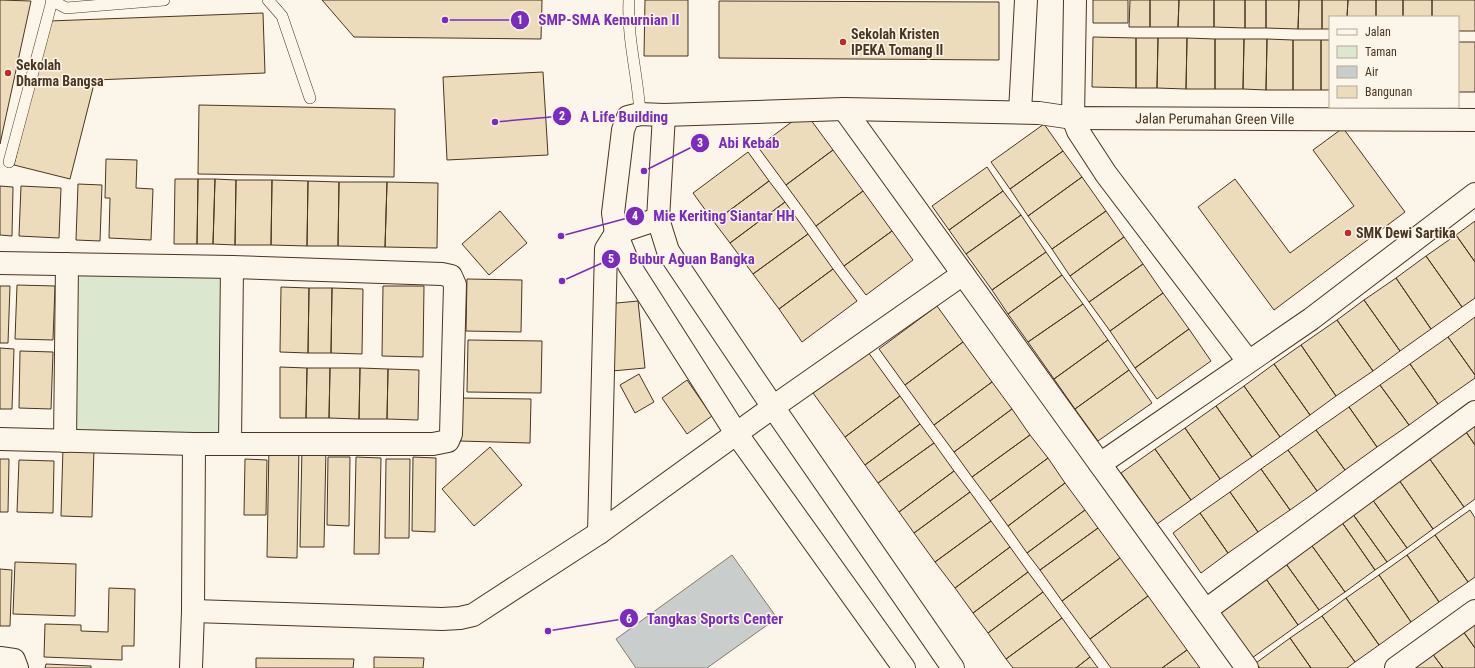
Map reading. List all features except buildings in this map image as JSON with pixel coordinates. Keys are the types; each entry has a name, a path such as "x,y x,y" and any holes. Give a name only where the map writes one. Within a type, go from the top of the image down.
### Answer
{"street":[{"path":"1020,112 1026,0"},
{"path":"1075,0 1073,118 1078,131 1106,174 1248,361"},
{"name":"Jalan Perumahan Green Ville","path":"640,114 844,109 1020,112 1073,118 1475,120"},
{"path":"844,109 1247,668"},
{"path":"640,114 628,117 623,130 612,213 616,233 629,265 736,433 904,668"},
{"path":"664,114 658,219 668,251 773,407 953,668"},
{"path":"1100,464 1311,319 1475,194"},
{"path":"599,532 606,249 616,233 658,219"},
{"path":"0,263 232,267 442,274 451,276 456,286 450,434 448,441 433,444 194,444 0,439"},
{"path":"65,441 67,264"},
{"path":"230,443 232,267"},
{"path":"193,610 442,619 460,618 473,615 599,532 736,433 963,274"},
{"path":"1206,610 1475,412"},
{"path":"191,668 193,610 194,444"},
{"path":"1396,668 1475,611"},
{"path":"0,658 14,660 17,668"}],"lane":[{"path":"9,162 51,1 66,8 164,0"},
{"path":"268,0 282,16 310,98"},
{"path":"629,0 629,36 640,114"}],"green space":[{"path":"71,266 228,270 227,439 70,436"}],"water":[{"path":"732,555 777,618 707,668 636,668 616,639"}],"place":[{"name":"SMP-SMA Kemurnian II","path":"445,20"},
{"name":"Sekolah Kristen IPEKA Tomang II","path":"843,42"},
{"name":"Sekolah Dharma Bangsa","path":"8,73"},
{"name":"A Life Building","path":"495,122"},
{"name":"Abi Kebab","path":"644,171"},
{"name":"SMK Dewi Sartika","path":"1348,233"},
{"name":"Mie Keriting Siantar HH","path":"561,236"},
{"name":"Bubur Aguan Bangka","path":"562,281"},
{"name":"Tangkas Sports Center","path":"548,631"}]}
